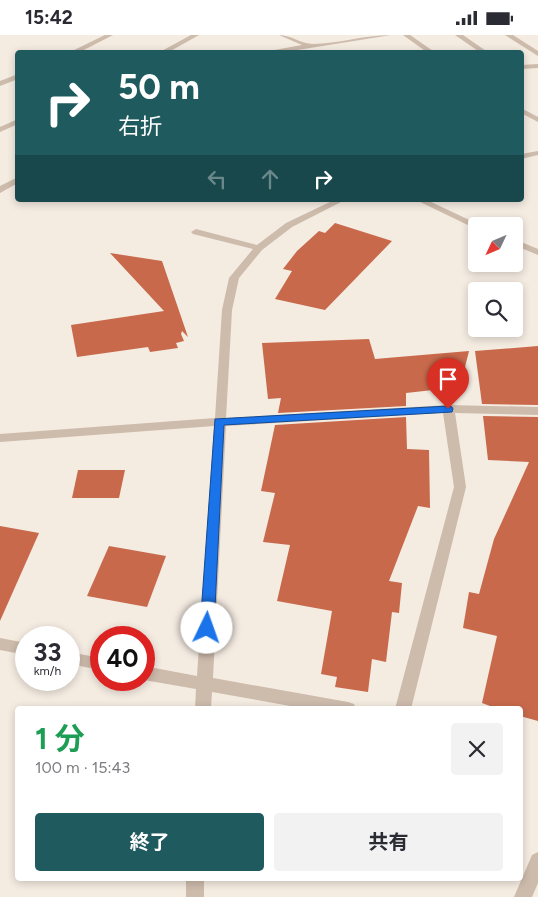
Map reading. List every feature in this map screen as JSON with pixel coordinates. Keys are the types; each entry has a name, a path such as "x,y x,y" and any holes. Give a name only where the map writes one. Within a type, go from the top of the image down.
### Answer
{"street":[{"path":"78,50 110,35"},
{"path":"167,50 196,35"},
{"path":"282,35 316,50"},
{"path":"282,50 388,35"},
{"path":"406,35 428,50"},
{"path":"458,35 481,50"},
{"path":"508,35 538,54"},
{"path":"524,67 538,66"},
{"path":"0,84 15,77"},
{"path":"524,111 538,120"},
{"path":"0,130 15,122"},
{"path":"524,156 538,153"},
{"path":"0,190 15,181"},
{"path":"203,706 227,310 234,278 259,248 289,225 337,202"},
{"path":"424,202 468,222"},
{"path":"196,232 259,248"},
{"path":"523,246 538,252"},
{"path":"404,706 460,487 448,409"},
{"path":"0,438 219,422 448,409 538,411"},
{"path":"0,644 15,647"},
{"path":"155,675 330,706"},
{"path":"523,897 538,861"},
{"path":"195,897 196,881"}],"building":[{"path":"335,223 392,241 325,310 275,299 292,271 283,269 297,251 319,231 325,233"},
{"path":"110,253 162,261 188,337 182,331 181,334 184,341 176,343 178,348 150,352 148,347 77,357 71,325 164,311"},
{"path":"369,339 375,359 469,351 460,387 406,393 406,406 278,413 281,398 268,399 262,343"},
{"path":"538,346 538,405 482,404 475,351"},
{"path":"483,416 538,417 538,721 523,717 523,706 490,706 482,703 497,636 463,628 469,592 479,594 494,539 529,462 488,460"},
{"path":"406,417 407,449 429,450 430,508 418,506 389,581 402,583 399,613 392,612 386,662 372,659 368,692 335,687 337,677 321,674 332,611 277,601 290,545 263,542 275,493 261,491 275,425"},
{"path":"78,470 125,470 119,498 72,498"},
{"path":"0,526 39,533 0,621"},
{"path":"109,546 166,556 147,607 87,596"}],"route":[{"path":"207,628 219,422 448,409"}]}
